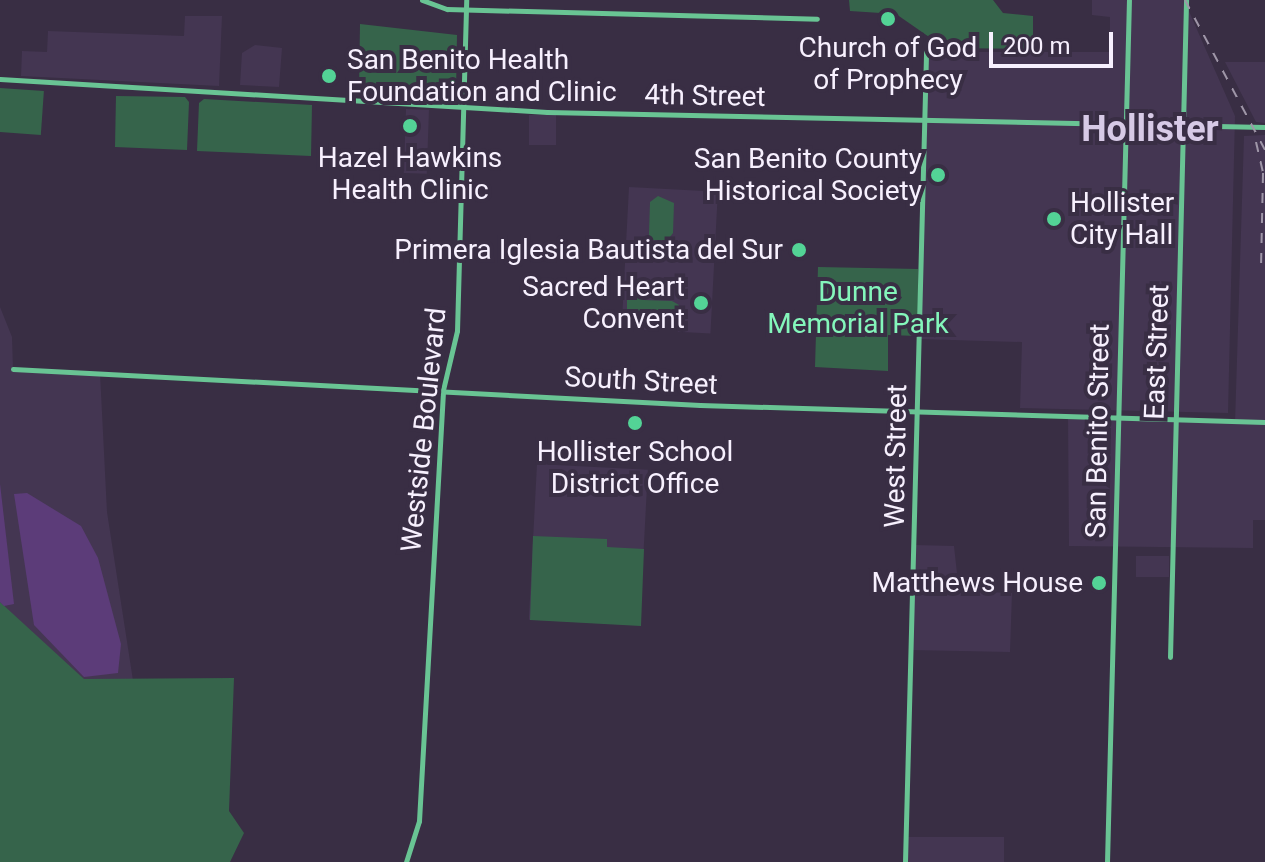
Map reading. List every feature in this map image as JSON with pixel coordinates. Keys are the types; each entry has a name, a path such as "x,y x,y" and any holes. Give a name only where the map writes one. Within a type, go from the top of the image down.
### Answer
{"street":[{"path":"422,0 439,8 817,19"},
{"name":"Westside Boulevard","path":"406,862 419,821 443,390 457,331 458,162 464,104 466,0"},
{"name":"San Benito Street","path":"1107,862 1129,0"},
{"name":"East Street","path":"1170,657 1186,0"},
{"name":"West Street","path":"905,862 926,52"},
{"name":"4th Street","path":"0,79 464,104 547,112 1265,127"},
{"name":"South Street","path":"13,369 763,407 911,413 918,408 1265,422"}],"shaded area":[{"path":"1092,0 1184,0 1235,116 1228,413 1020,408 1022,342 919,339 926,52 1110,52 1110,17 1092,15"},
{"path":"185,16 222,16 219,86 21,76 22,51 47,52 48,31 184,36"},
{"path":"255,45 282,48 279,87 240,85 242,53"},
{"path":"1225,62 1265,62 1265,123 1256,122"},
{"path":"406,109 429,110 427,174 404,173"},
{"path":"529,115 556,115 556,145 529,145"},
{"path":"1265,135 1265,520 1253,520 1253,548 1069,546 1068,416 1235,423 1244,136"},
{"path":"629,187 718,192 710,333 622,329"},
{"path":"0,307 12,337 13,369 100,373 107,512 134,687 88,689 0,613"},
{"path":"537,464 648,470 640,626 529,620"},
{"path":"0,484 14,604 4,606 0,602"},
{"path":"27,493 81,526 98,558 121,644 118,673 84,677 34,625 14,494"},
{"path":"914,545 954,546 959,591 1012,593 1010,652 911,650"},
{"path":"1136,556 1169,556 1169,577 1136,577"},
{"path":"907,837 1004,837 1004,862 907,862"}],"green space":[{"path":"849,0 993,0 1003,13 1033,16 1033,49 945,48 896,14 850,11"},
{"path":"360,24 457,35 456,92 359,91"},
{"path":"0,88 44,91 41,135 0,132"},
{"path":"116,96 185,97 189,102 187,150 115,147"},
{"path":"204,99 312,105 311,156 197,151 199,103"},
{"path":"658,196 674,203 673,233 667,241 653,240 649,235 650,202"},
{"name":"Dunne Memorial Park","path":"818,267 918,269 918,336 888,335 888,371 815,367"},
{"path":"627,293 644,293 644,300 672,301 679,305 678,316 627,322"},
{"path":"533,536 607,539 607,547 644,549 641,626 530,620"},
{"path":"0,602 84,679 234,678 229,811 244,833 230,862 0,862"}],"railway":[{"path":"1185,0 1265,150"},
{"path":"1256,142 1263,173 1261,267"}],"place":[{"name":"Church of God of Prophecy","path":"888,19"},
{"name":"San Benito Health Foundation and Clinic","path":"329,76"},
{"name":"Hazel Hawkins Health Clinic","path":"410,126"},
{"name":"San Benito County Historical Society","path":"938,175"},
{"name":"Hollister City Hall","path":"1054,219"},
{"name":"Primera Iglesia Bautista del Sur","path":"799,250"},
{"name":"Sacred Heart Convent","path":"701,303"},
{"name":"Hollister School District Office","path":"635,423"},
{"name":"Matthews House","path":"1099,583"}],"district":[{"name":"Hollister","path":"1150,130"}]}
